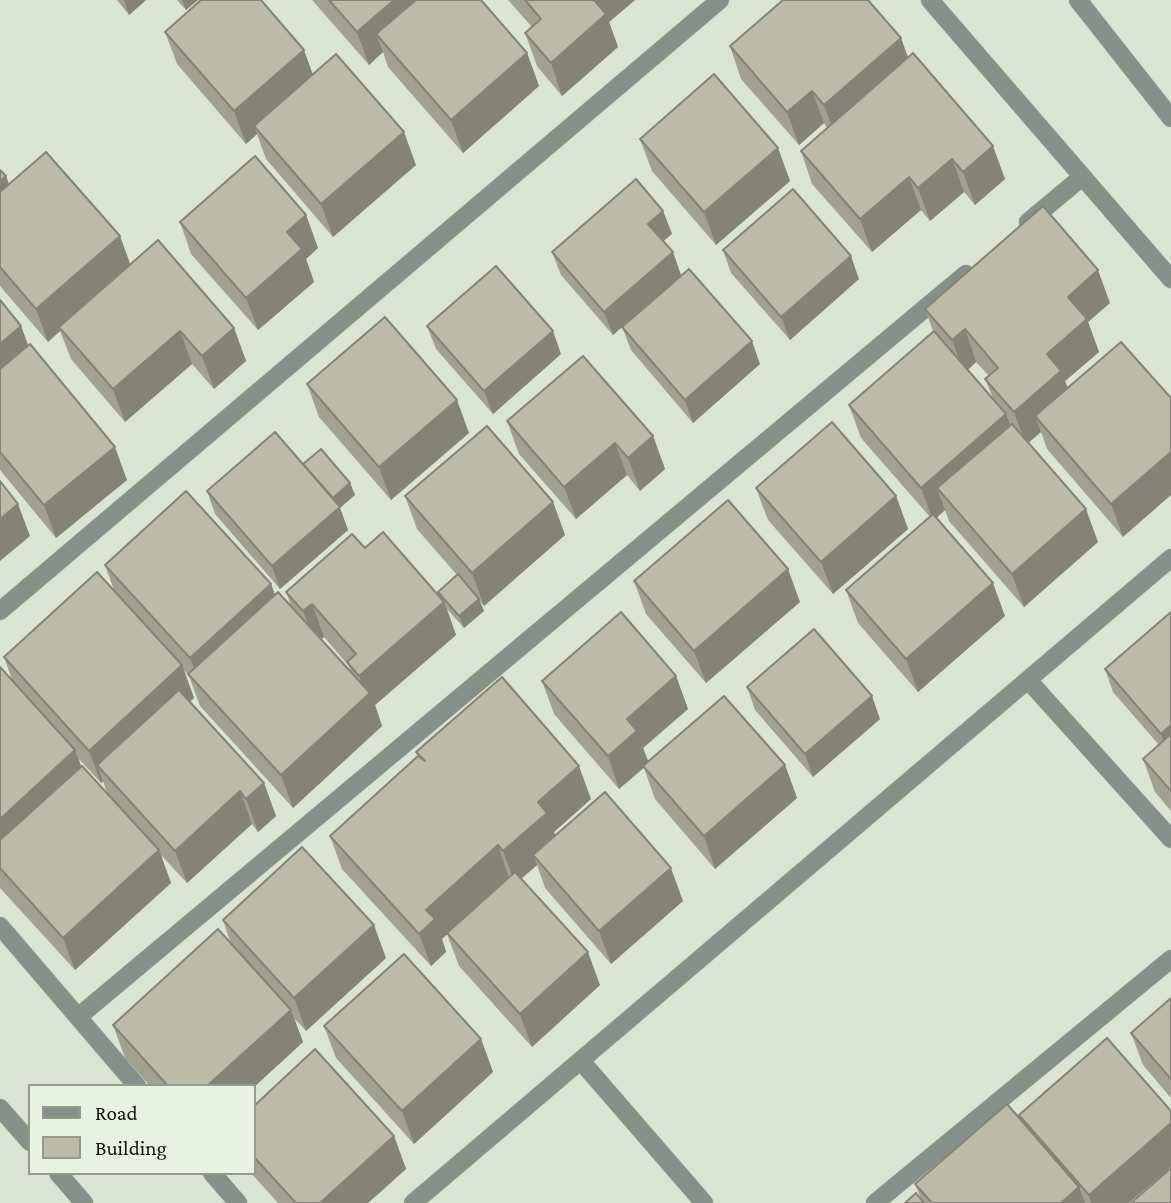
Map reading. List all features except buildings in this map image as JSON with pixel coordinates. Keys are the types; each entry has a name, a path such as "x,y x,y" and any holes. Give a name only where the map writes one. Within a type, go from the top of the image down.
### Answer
{"street":[{"path":"0,611 720,0"},
{"path":"930,0 1171,279"},
{"path":"1077,0 1164,97 1171,117"},
{"path":"1018,230 1082,177"},
{"path":"78,1017 976,265"},
{"path":"413,1203 1171,558"},
{"path":"1028,680 1171,839"},
{"path":"0,926 135,1084"},
{"path":"874,1203 1171,959"},
{"path":"581,1061 704,1203"},
{"path":"0,1108 28,1140"},
{"path":"60,1175 84,1203"},
{"path":"214,1175 238,1203"}]}
